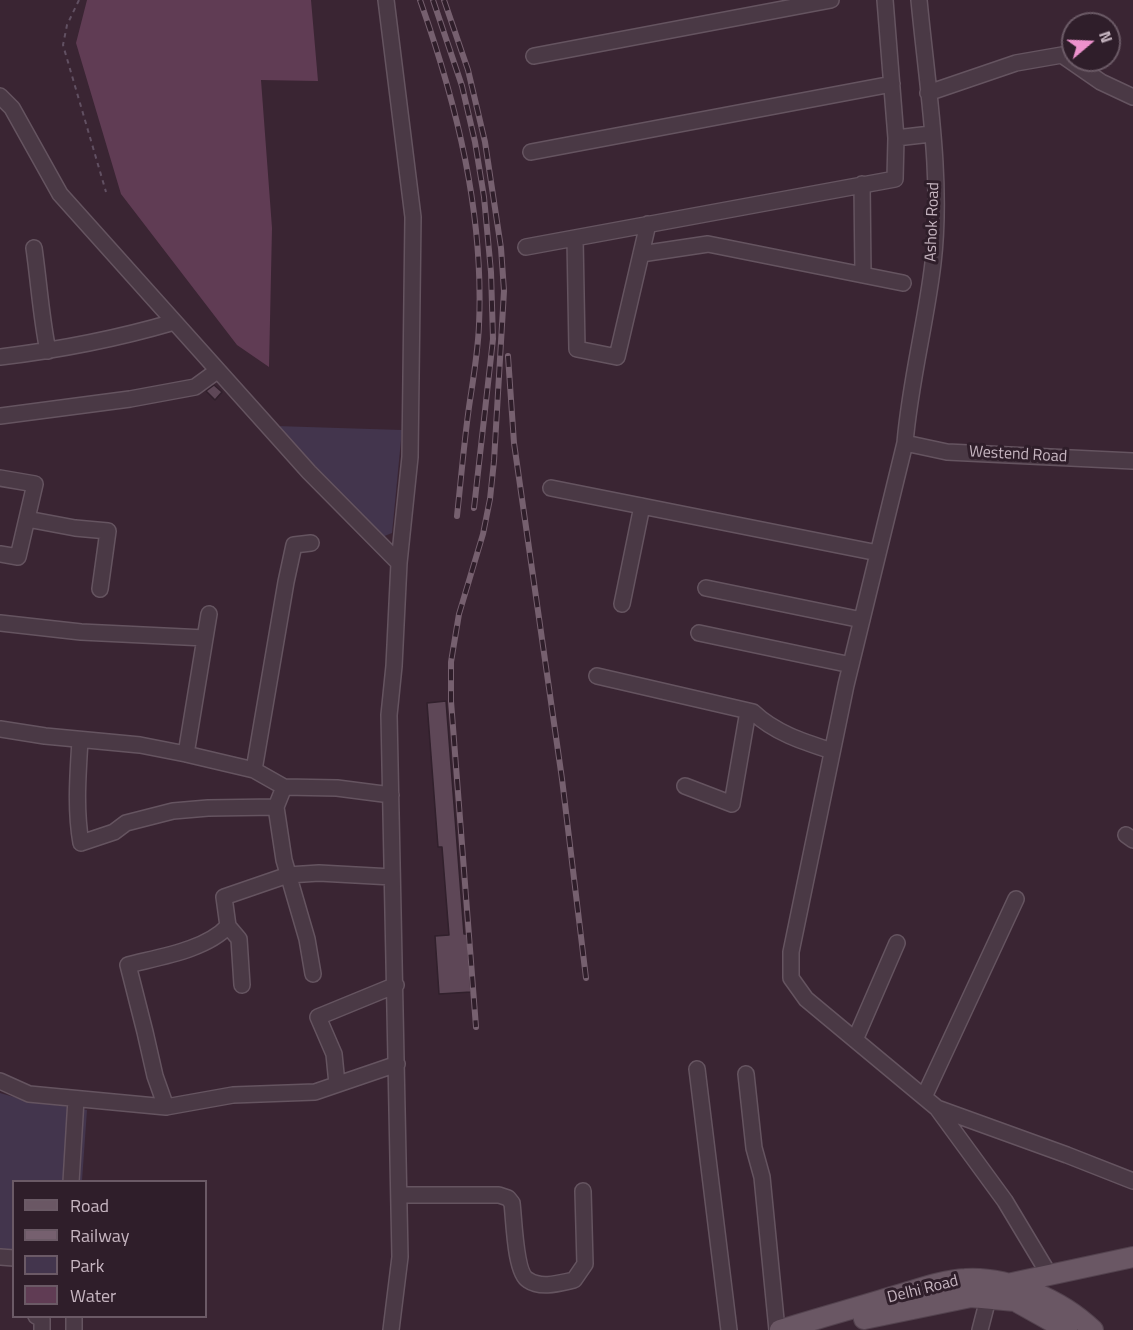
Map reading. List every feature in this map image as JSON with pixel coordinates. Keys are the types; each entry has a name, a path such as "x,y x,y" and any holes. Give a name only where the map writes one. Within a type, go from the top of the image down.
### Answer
{"main road":[{"path":"822,1330 947,1300 971,1297 988,1299 1013,1292 1050,1276 1133,1257"},
{"name":"Delhi Road","path":"778,1330 965,1279 1046,1299 1084,1321 1093,1330"},
{"path":"1013,1292 1067,1330"}],"street":[{"path":"386,0 413,217 410,457 399,563 389,715 400,1257 391,1330"},
{"path":"534,56 831,0"},
{"path":"526,247 895,179 896,138 885,0"},
{"name":"Ashok Road","path":"919,0 936,189 933,262 907,416 905,443 832,752 791,952 791,978 807,999 937,1108"},
{"path":"928,93 1016,63 1062,55 1101,82 1133,97"},
{"path":"531,152 892,84"},
{"path":"0,96 12,108 60,194 309,472 399,563"},
{"path":"896,138 932,134"},
{"path":"862,184 863,274"},
{"path":"575,238 577,349 617,357 648,224"},
{"path":"641,254 708,244 903,283"},
{"path":"34,248 41,316 48,351"},
{"path":"0,357 48,351 136,333 174,322"},
{"path":"0,416 130,399 195,387 217,371"},
{"name":"Westend Road","path":"905,443 947,452 1133,461"},
{"path":"0,478 35,484 18,557 0,554"},
{"path":"551,488 878,553"},
{"path":"622,604 642,506"},
{"path":"27,519 75,528 108,531 100,589"},
{"path":"254,770 294,545 311,543"},
{"path":"706,588 862,620"},
{"path":"186,754 209,614"},
{"path":"0,623 81,632 205,638"},
{"path":"699,633 851,665"},
{"path":"597,676 753,712 765,724 832,752"},
{"path":"686,786 732,804 748,711"},
{"path":"0,729 80,740 140,745 186,754 254,770 284,787 337,788 390,795"},
{"path":"80,740 77,789 81,843 114,832 126,824 173,811 276,807"},
{"path":"284,787 276,807 288,875 307,939 314,974"},
{"path":"242,985 239,939 228,927 224,897 288,875 319,873 392,877"},
{"path":"924,1097 1016,899"},
{"path":"166,1107 155,1076 128,965 186,949 219,936 228,927"},
{"path":"855,1040 897,943"},
{"path":"337,1084 334,1054 318,1017 396,985"},
{"path":"0,1081 29,1094 166,1107 233,1095 315,1092 397,1064"},
{"path":"697,1069 729,1330"},
{"path":"746,1074 754,1148 762,1177 778,1330"},
{"path":"71,1180 76,1099"},
{"path":"937,1108 1132,1178"},
{"path":"937,1108 1005,1200 1050,1276"},
{"path":"399,1196 499,1195 508,1198 512,1203 518,1261 522,1275 526,1280 533,1282 554,1284 574,1280 585,1264 583,1191"},
{"path":"980,1330 988,1299"}],"path":[{"path":"79,0 67,25 63,45 106,192"}],"green space":[{"path":"276,426 402,430 392,533 382,537"},
{"path":"0,1093 21,1099 87,1110 82,1180 12,1180 12,1261 0,1260"}],"water":[{"path":"87,0 311,0 318,81 261,80 272,228 269,367 237,345 121,194 76,43"}],"building":[{"path":"214,385 222,392 215,400 206,391"},
{"path":"446,701 464,934 467,934 471,992 439,994 435,936 449,935 442,847 438,847 427,703"}],"railway":[{"path":"420,0 446,79 456,119 465,160 477,242 478,335 457,516"},
{"path":"433,0 462,86 475,142 484,197 491,272 493,339 474,508"},
{"path":"444,0 468,70 485,142 501,248 504,291 490,499 483,534 459,614 451,662 451,701 476,1027"},
{"path":"508,356 514,443 562,779 586,978"}]}
